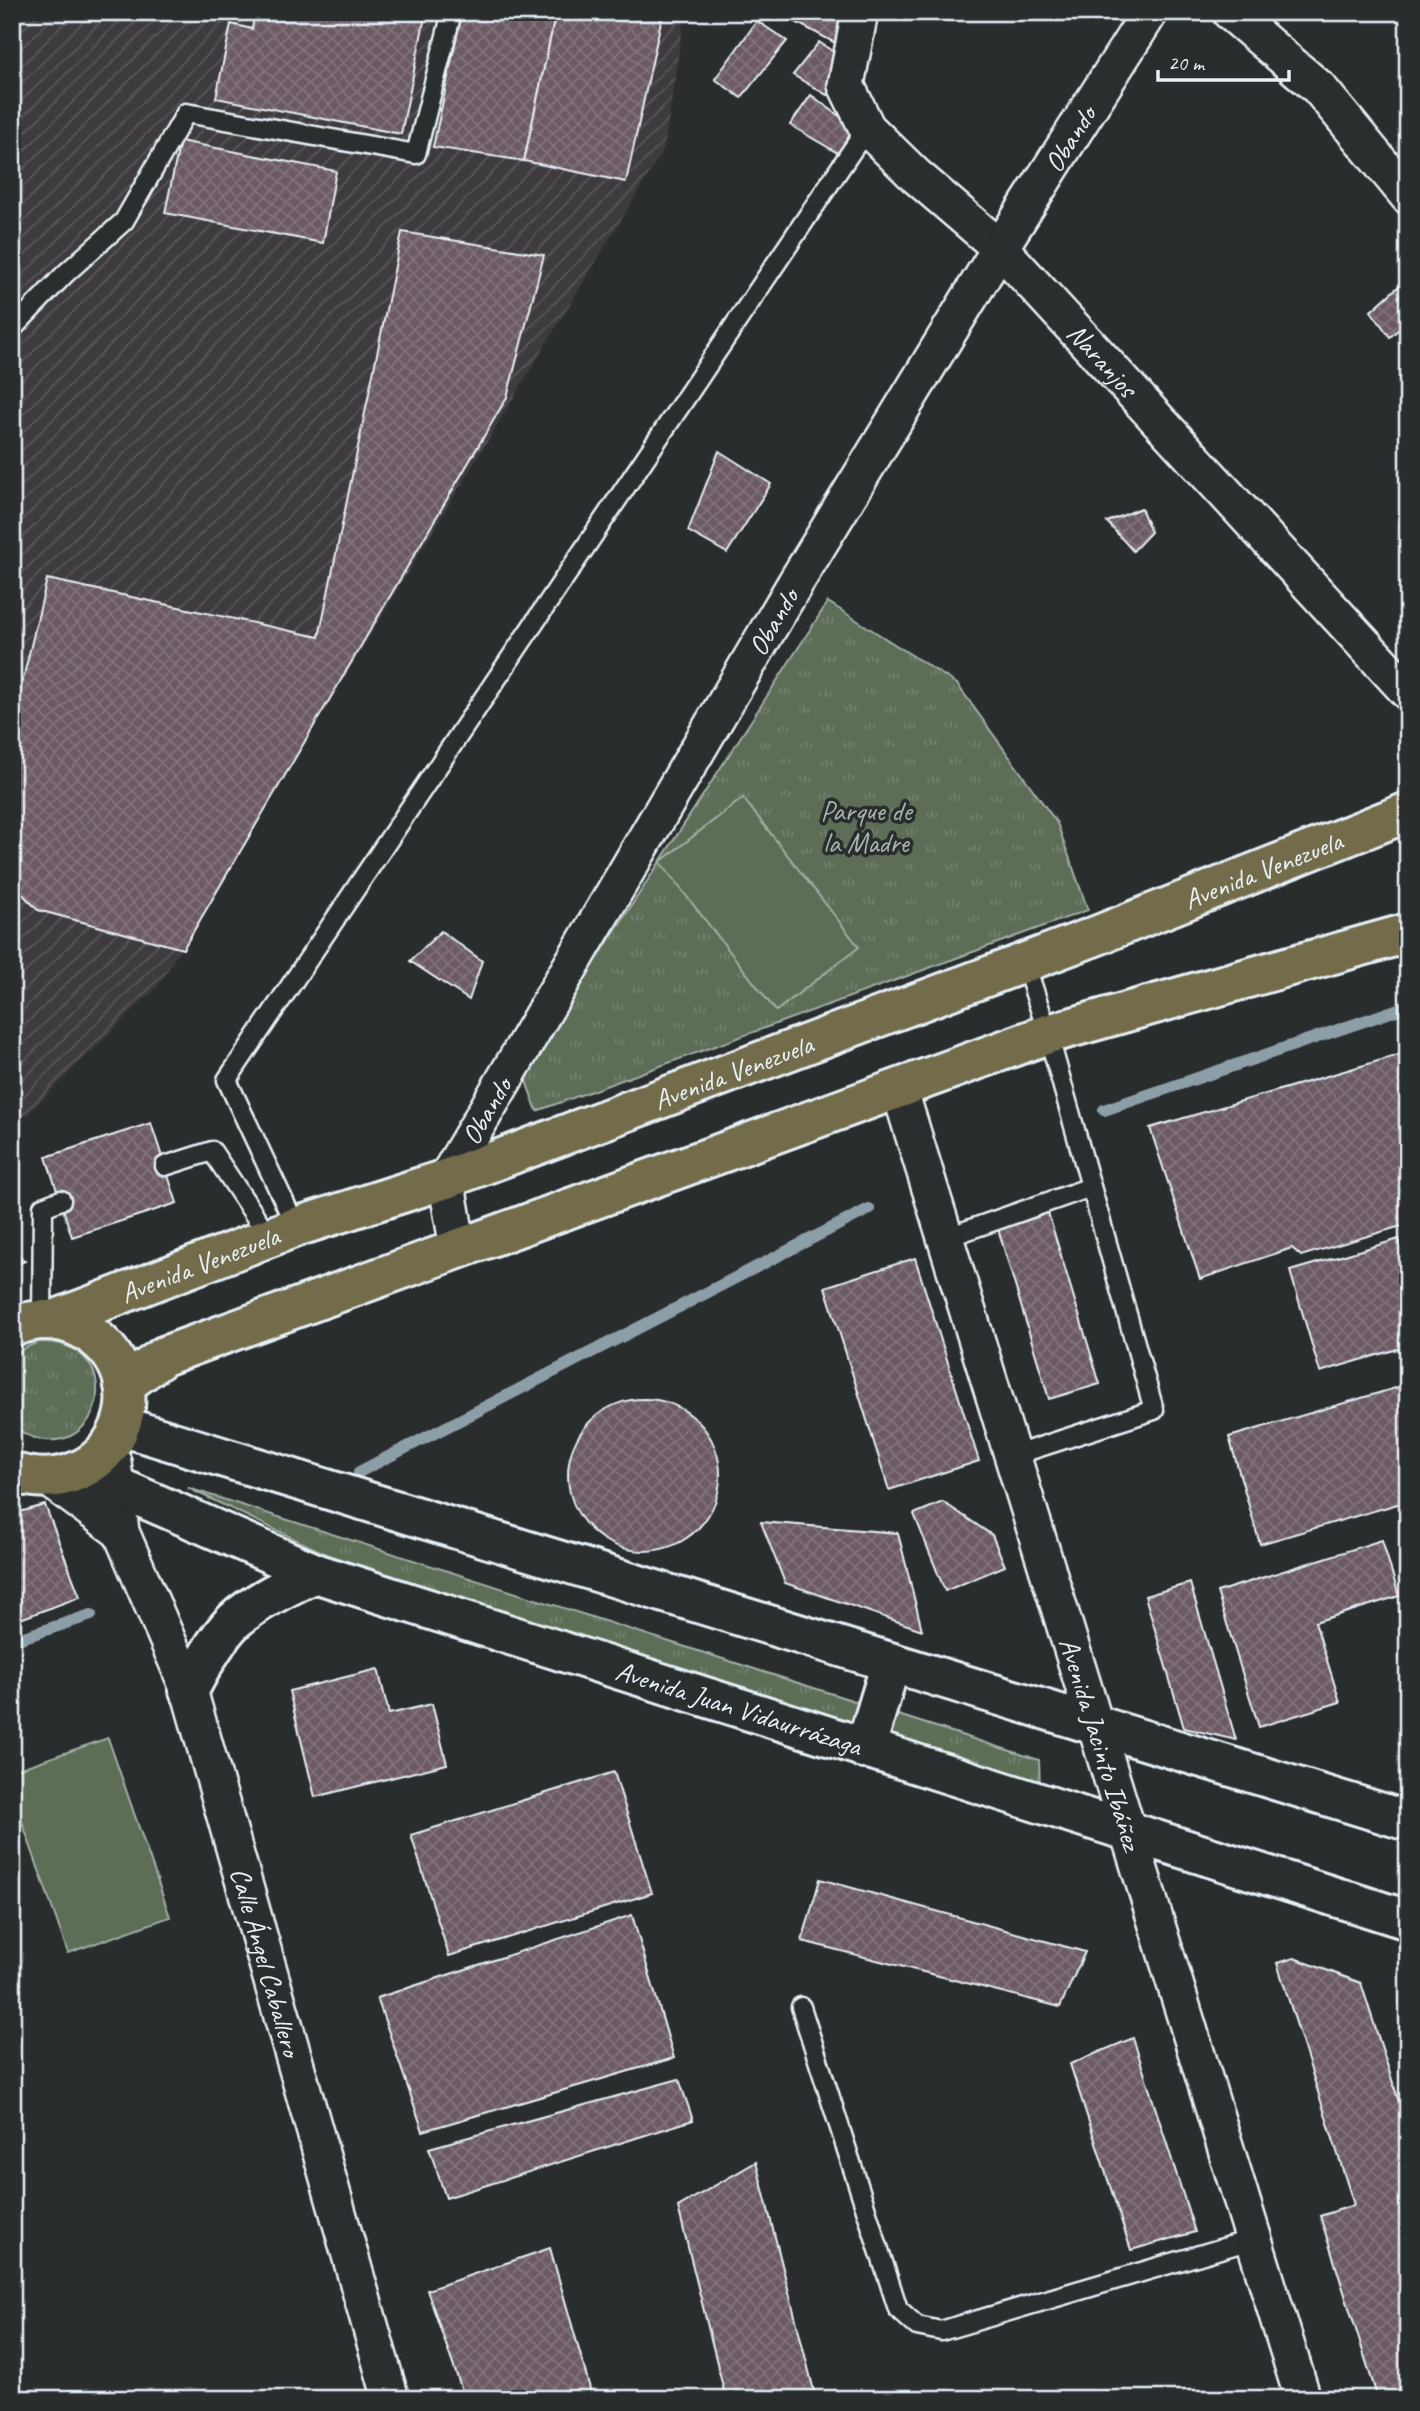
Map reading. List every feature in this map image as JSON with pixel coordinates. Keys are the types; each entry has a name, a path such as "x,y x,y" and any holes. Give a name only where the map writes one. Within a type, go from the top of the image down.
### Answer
{"main road":[{"name":"Avenida Venezuela","path":"36,1322 282,1232 446,1180 1024,963 1408,812"},
{"path":"124,1385 164,1356 1048,1034 1408,933"},
{"path":"12,1472 28,1478 65,1475 97,1460 116,1435 125,1406 124,1385 118,1366 107,1348 74,1325 36,1322"},
{"path":"116,1435 891,1664 1408,1821"},
{"name":"Avenida Juan Vidaurrázaga","path":"65,1475 117,1487 315,1573 1408,1920"},
{"path":"189,1690 202,1665 234,1621 276,1592 315,1573"},
{"path":"865,1749 891,1664"}],"street":[{"name":"Naranjos","path":"860,12 846,85 867,128 915,175 1000,248 1408,692"},
{"name":"Obando","path":"446,1180 796,582 1000,248 1150,12"},
{"path":"1230,12 1320,88 1408,196"},
{"name":"Avenida Jacinto Ibáñez","path":"899,1088 1303,2399"},
{"path":"446,1180 458,1248"},
{"name":"Calle Ángel Caballero","path":"116,1435 121,1532 189,1690 391,2399"},
{"name":"Calle Ángel Caballero","path":"65,1475 121,1532"}],"lane":[{"path":"12,328 65,274 124,221 186,113 416,154 452,12"},
{"path":"282,1232 227,1080 867,128"},
{"path":"1012,1456 1154,1410 1048,1034 1024,963"},
{"path":"165,1166 212,1151 282,1232"},
{"path":"945,1238 1091,1186"},
{"path":"36,1322 43,1207 61,1200"},
{"path":"801,2007 898,2309 917,2326 942,2331 1254,2239"}],"shaded area":[{"path":"12,12 685,12 664,149 158,986 12,1129"}],"green space":[{"name":"Parque de la Madre","path":"828,602 957,684 1057,823 1088,910 537,1111 523,1073"},
{"path":"743,798 859,947 776,1011 660,862"},
{"path":"39,1342 66,1346 84,1357 94,1374 97,1392 93,1411 83,1427 67,1437 45,1440 36,1438 23,1433 12,1424 12,1358 24,1348"},
{"path":"188,1488 1039,1760 1040,1789 349,1565"},
{"path":"108,1738 170,1917 68,1953 12,1793 12,1771"}],"building":[{"path":"255,12 426,12 401,134 216,98 231,24 252,29"},
{"path":"462,12 556,12 524,161 433,147"},
{"path":"556,12 663,12 626,182 524,161"},
{"path":"793,12 843,12 839,45 794,21"},
{"path":"757,21 787,41 741,98 715,79"},
{"path":"819,42 844,59 827,95 793,75"},
{"path":"811,95 857,129 843,156 790,125"},
{"path":"180,141 336,171 323,243 165,213"},
{"path":"402,232 544,255 507,397 183,949 38,910 12,883 12,725 47,579 319,637"},
{"path":"1408,278 1408,321 1390,337 1371,311"},
{"path":"719,451 771,484 727,553 688,531"},
{"path":"1141,508 1151,532 1133,551 1107,522"},
{"path":"441,931 482,961 469,1000 410,961"},
{"path":"1402,1054 1408,1073 1408,1224 1301,1256 1292,1248 1200,1279 1150,1128"},
{"path":"151,1123 177,1203 72,1237 46,1157"},
{"path":"1046,1206 1100,1384 1049,1399 996,1222"},
{"path":"1399,1239 1405,1260 1408,1259 1408,1346 1320,1372 1290,1271"},
{"path":"12,1249 25,1261 12,1267"},
{"path":"915,1258 979,1461 889,1490 825,1287"},
{"path":"1399,1387 1408,1418 1408,1501 1260,1544 1229,1437"},
{"path":"644,1399 673,1405 698,1421 714,1446 720,1475 714,1504 698,1529 673,1545 644,1551 615,1545 590,1529 574,1504 568,1475 574,1446 590,1421 615,1405"},
{"path":"943,1502 992,1535 1005,1566 945,1591 914,1514"},
{"path":"45,1505 80,1597 12,1622 12,1514"},
{"path":"761,1522 898,1533 922,1630 785,1583"},
{"path":"1382,1540 1399,1596 1315,1622 1340,1702 1259,1727 1217,1592"},
{"path":"1190,1583 1236,1740 1184,1728 1145,1596"},
{"path":"378,1669 389,1714 432,1704 447,1764 315,1797 289,1691"},
{"path":"614,1772 652,1893 449,1956 411,1835"},
{"path":"820,1879 1085,1952 1060,2007 802,1941"},
{"path":"632,1915 674,2058 423,2131 377,1998"},
{"path":"1294,1958 1361,1983 1408,2130 1408,2399 1378,2399 1320,2216 1354,2205 1277,1963"},
{"path":"1133,2038 1195,2232 1131,2250 1070,2064"},
{"path":"679,2079 693,2120 446,2198 429,2148"},
{"path":"756,2162 816,2399 726,2399 678,2207"},
{"path":"550,2248 593,2399 465,2399 427,2290"}],"waterway":[{"path":"1104,1110 1408,1006"},
{"path":"359,1472 869,1209"},
{"path":"12,1641 91,1615"}]}
